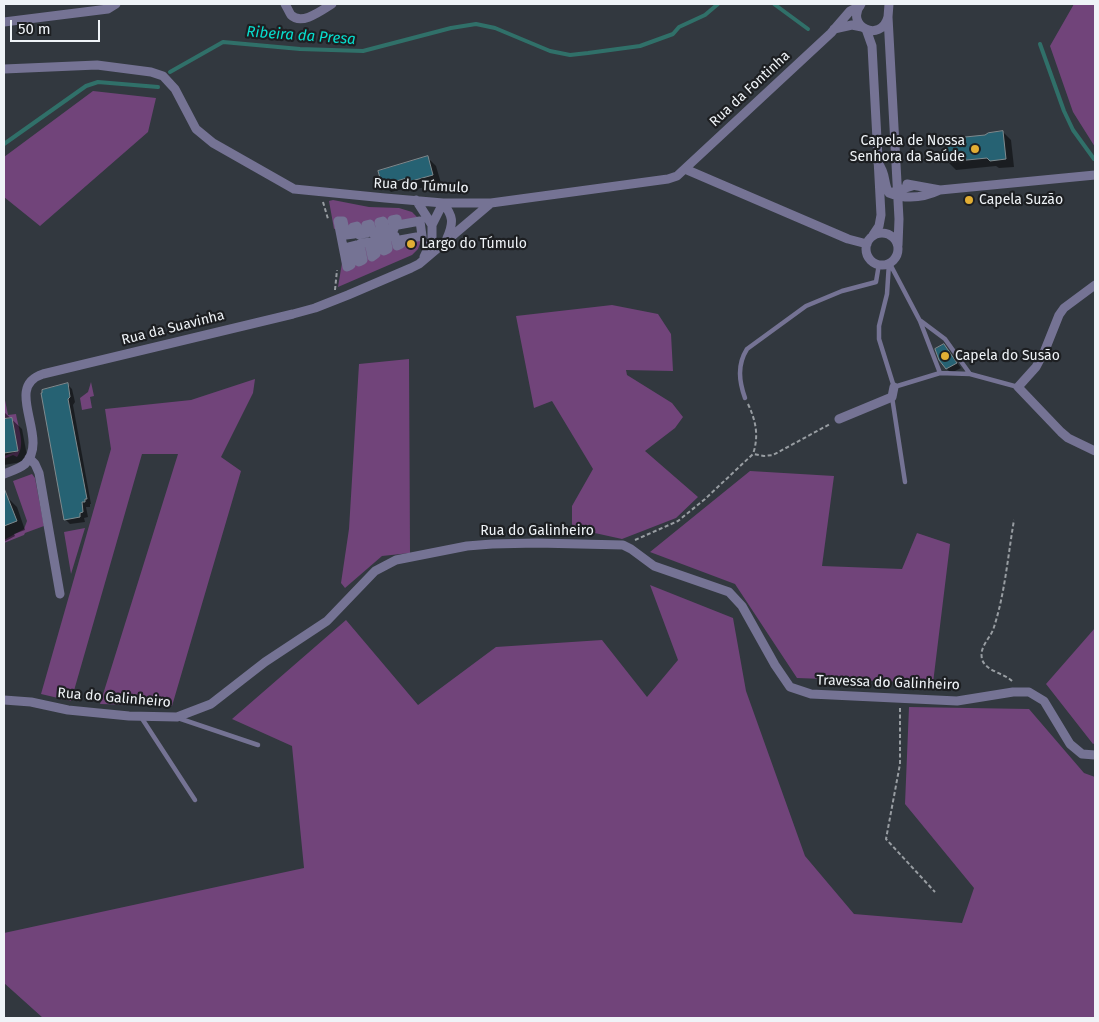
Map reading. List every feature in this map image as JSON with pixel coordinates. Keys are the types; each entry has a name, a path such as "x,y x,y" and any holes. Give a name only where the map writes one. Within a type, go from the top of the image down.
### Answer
{"street":[{"path":"4,22 108,9 116,4"},
{"path":"286,4 292,15 299,19 305,19 332,4"},
{"path":"861,5 856,16 872,46 881,215 879,226"},
{"name":"Rua da Fontinha","path":"685,169 834,29 850,11 861,5"},
{"path":"834,29 852,25 874,31 886,22 887,9"},
{"path":"887,9 897,176 895,193 899,212 898,245 896,256 889,263 874,263 867,255 867,244 884,221 886,200 895,193 912,186"},
{"name":"Rua do Túmulo","path":"4,70 98,65 151,72 163,76 175,90 196,130 214,144 294,189 443,203 491,203 668,179 677,176 685,169"},
{"path":"878,163 885,172 886,188 895,193 916,198"},
{"path":"685,169 848,238 867,244"},
{"path":"899,212 908,202 940,190 1095,175"},
{"path":"897,176 904,183 912,186 940,190"},
{"path":"416,200 432,224"},
{"path":"423,259 432,240 432,224 443,203 452,216 446,241"},
{"name":"Rua da Suavinha","path":"29,458 33,442 25,393 28,382 36,376 315,308 411,268 491,203"},
{"path":"396,219 398,225 420,221 422,236 400,240 401,244 397,246 395,236 386,237 388,248 384,251 382,239 374,241 376,254 372,257 369,242 360,244 363,260 359,262 356,245 348,247 351,265 347,268 338,221 344,222 346,235 354,234 353,227 357,226 358,234 367,233 366,224 370,224 372,233 380,231 379,222 383,221 385,231 394,229 392,220 396,219"},
{"path":"873,235 877,233 888,234 892,236 898,245"},
{"path":"1095,285 1064,308 1059,315 1036,367 1018,387 1068,438 1095,450"},
{"path":"839,419 892,397 894,387"},
{"path":"4,474 24,464 29,458 40,473 60,594"},
{"name":"Rua do Galinheiro","path":"4,700 31,702 68,710 177,717 211,704 265,662 327,621 375,571 396,560 467,546 492,544 537,542 623,545"},
{"name":"Travessa do Galinheiro","path":"623,545 654,566 729,592 742,606 775,665 790,687 811,694 957,700 1014,692 1029,692 1044,701 1070,744 1082,754 1095,754"}],"lane":[{"path":"889,263 920,320 940,373"},
{"path":"889,263 887,294 879,326 879,339 894,387 940,373 970,374 1018,387"},
{"path":"745,398 740,383 740,366 747,349 806,306 842,291 876,282 879,264"},
{"path":"920,320 945,339 970,374"},
{"path":"892,397 905,482"},
{"path":"140,716 195,800"},
{"path":"177,717 258,744"}],"path":[{"path":"623,545 678,521 705,499 753,454 756,446 757,428 754,415 745,398"},
{"path":"753,454 773,455 839,419"},
{"path":"1014,520 998,612 993,630 982,647 981,657 984,665 1010,679 1020,692"},
{"path":"900,698 900,764 886,839 935,892"}],"shaded area":[{"path":"1074,4 1095,4 1095,147 1073,112 1050,46"},
{"path":"93,91 156,98 148,132 40,226 4,197 4,157"},
{"name":"Largo do Túmulo","path":"333,200 369,207 399,208 412,212 421,221 423,236 418,249 412,255 338,287 342,263 337,228 334,229 329,201","holes":["419,221 422,236 386,237 360,244 347,267 343,222 354,234 394,229"]},
{"path":"612,305 658,314 671,334 673,371 626,370 627,375 672,403 683,417 675,428 645,451 698,497 676,518 622,539 572,528 572,506 593,469 552,401 534,408 516,316"},
{"path":"409,359 410,553 382,556 345,588 341,583 349,529 359,364"},
{"path":"255,379 253,393 221,457 241,471 172,706 100,704 178,454 142,454 71,701 41,694 111,449 105,409 191,400"},
{"path":"91,382 94,396 90,397 92,408 82,410 80,398 88,392"},
{"path":"4,395 8,415 16,414 20,430 21,447 17,457 13,455 4,459 4,456 18,451 12,418 4,418"},
{"path":"750,471 834,476 822,566 902,569 917,533 950,544 933,683 797,678 735,584 650,552"},
{"path":"32,474 35,478 44,526 4,543 4,540 24,529 27,521 13,481"},
{"path":"85,528 71,574 64,532"},
{"path":"650,585 733,618 746,691 805,856 854,914 962,923 974,888 905,804 909,707 1029,709 1084,773 1095,777 1095,1018 43,1018 4,983 4,933 304,868 292,746 232,719 346,620 418,705 496,647 602,640 647,697 678,660"},
{"path":"1095,628 1095,743 1093,744 1046,684"}],"building":[{"name":"Capela de Nossa Senhora da Saúde","path":"1003,131 1006,159 990,161 987,158 947,162 945,139 985,135"},
{"path":"428,156 433,175 408,182 407,178 382,185 378,171"},
{"name":"Capela do Susão","path":"944,344 957,363 946,369 939,360 935,349"},
{"path":"68,383 70,397 68,399 87,499 85,499 85,502 82,502 83,512 80,513 80,517 64,520 41,393 42,390"},
{"path":"12,418 18,451 4,453 4,419"},
{"path":"4,488 17,521 4,526"}],"waterway":[{"name":"Ribeira da Presa","path":"170,72 223,42 300,49 363,51 451,28 476,24 495,28 550,51 570,55 588,53 640,46 673,34 679,27 705,15 718,4"},
{"name":"Ribeira da Presa","path":"774,4 808,29"},
{"name":"Ribeira da Presa","path":"1040,44 1064,111 1073,130 1094,159"},
{"name":"Ribeira da Presa","path":"4,144 86,86 98,82 158,87"}],"place":[{"name":"Capela de Nossa Senhora da Saúde","path":"975,149"},
{"name":"Capela Suzão","path":"969,200"},
{"name":"Largo do Túmulo","path":"411,244"},
{"name":"Capela do Susão","path":"945,356"}]}
